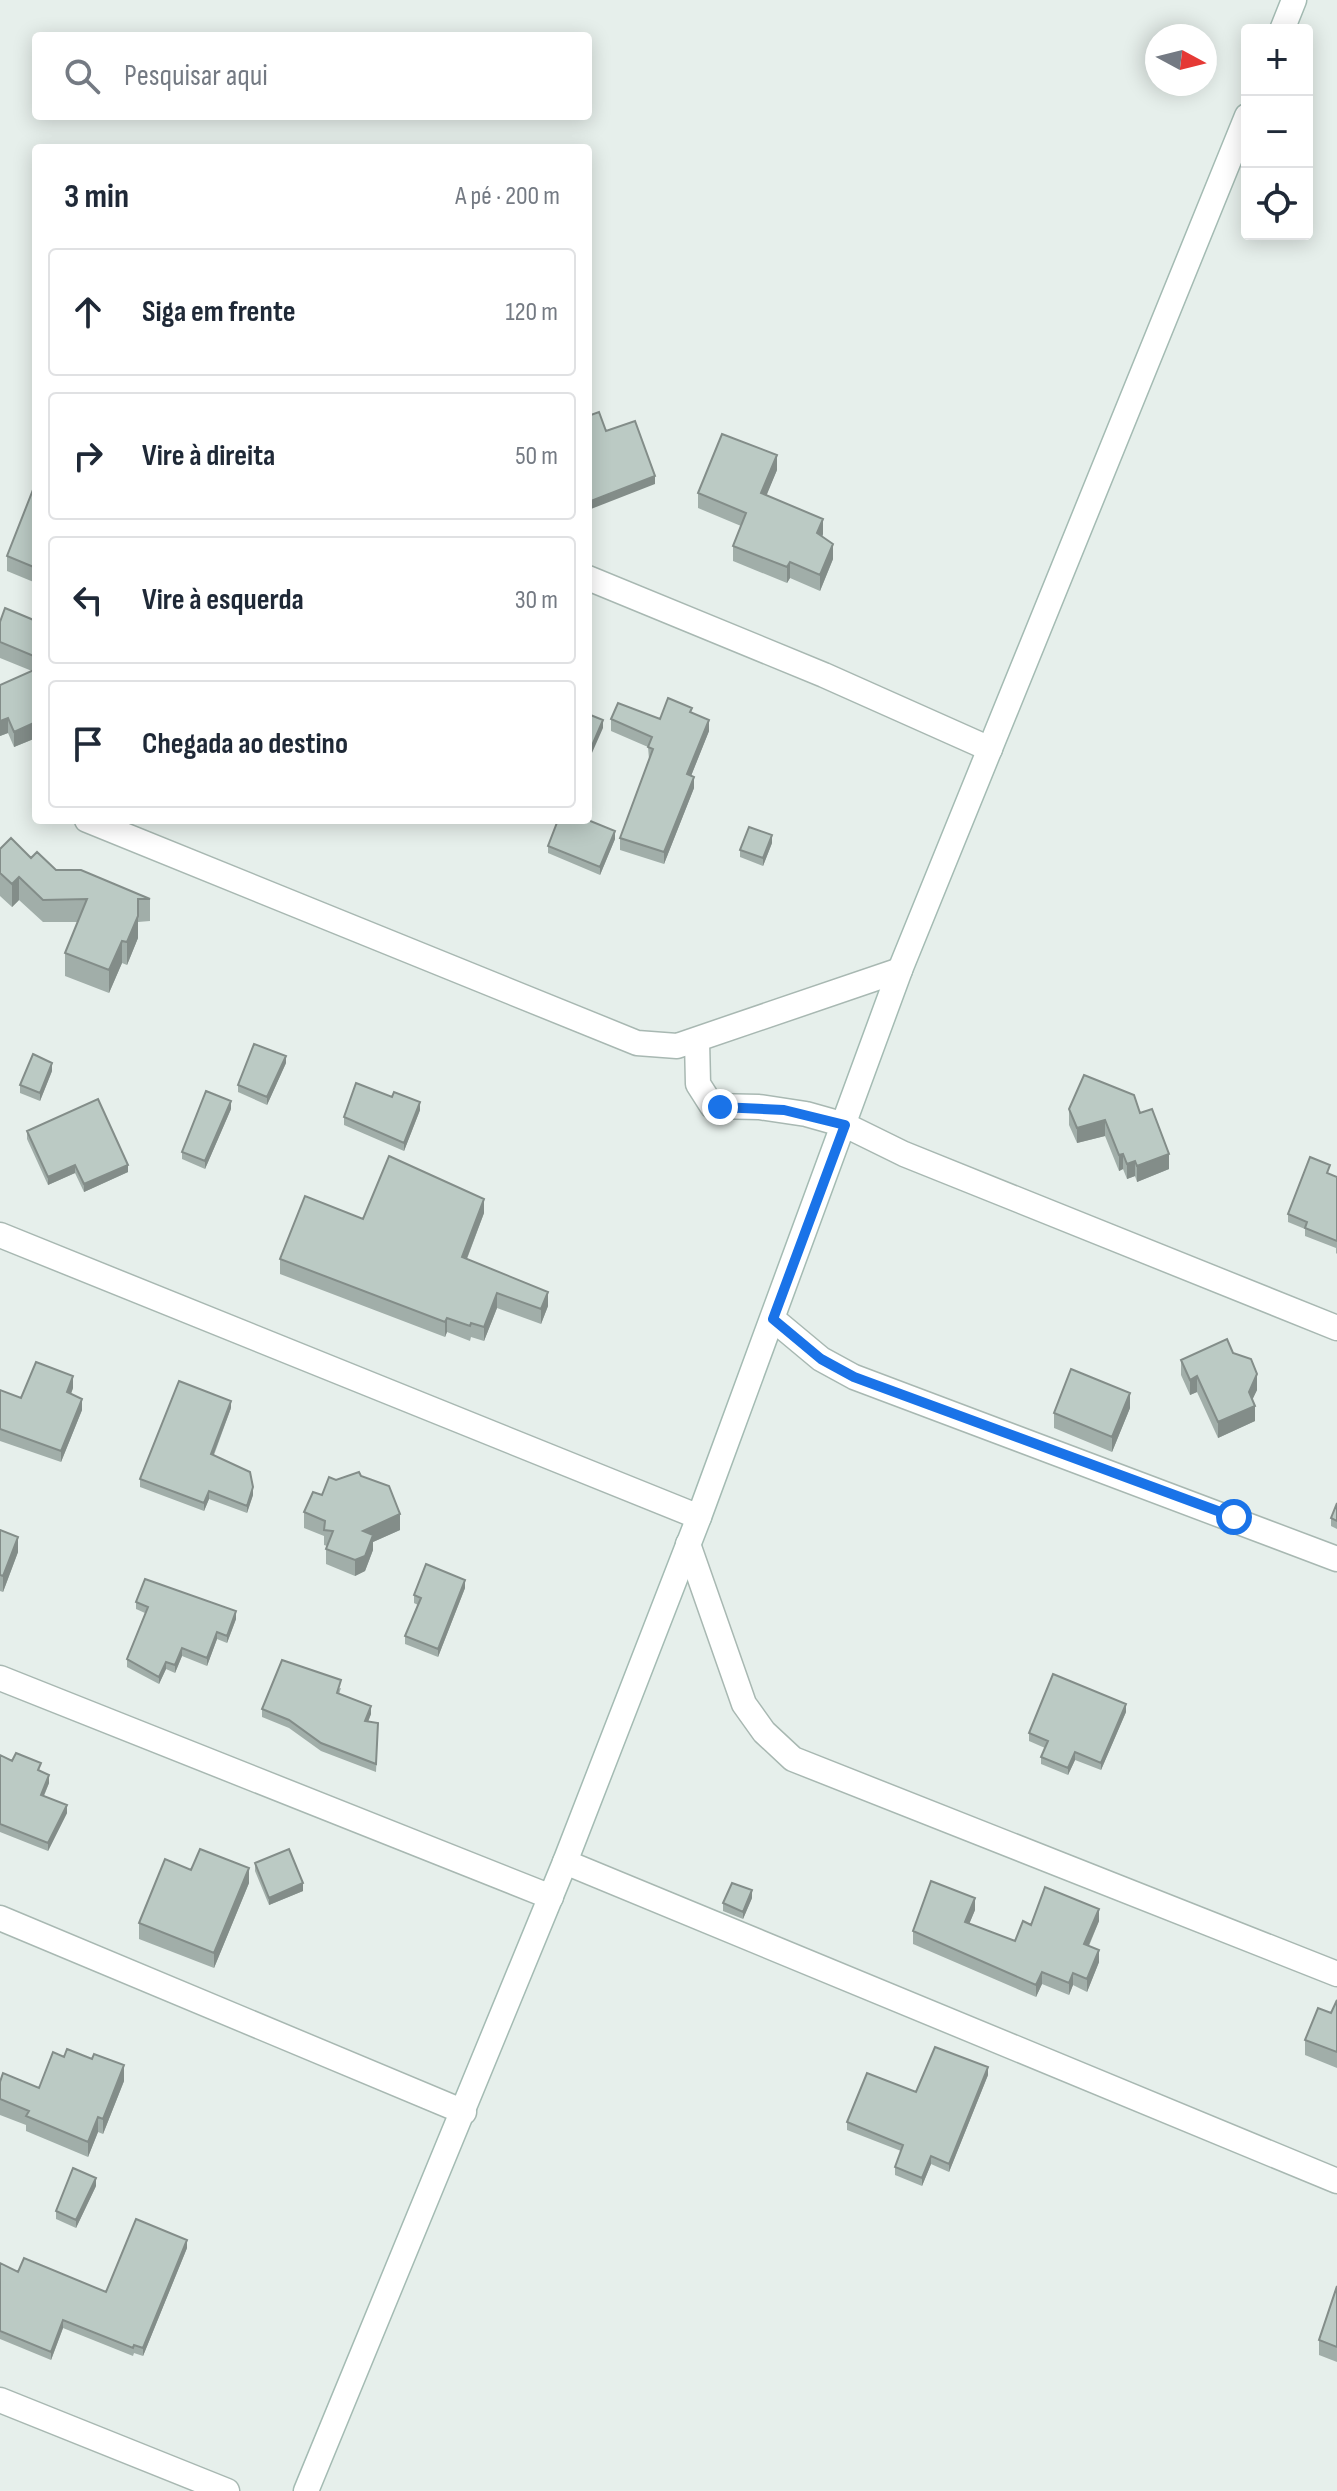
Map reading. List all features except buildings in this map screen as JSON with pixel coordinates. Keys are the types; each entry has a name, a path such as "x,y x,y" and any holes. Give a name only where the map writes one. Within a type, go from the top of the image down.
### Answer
{"street":[{"path":"1284,24 1294,0"},
{"path":"306,2491 565,1862 699,1517 900,970 1241,131"},
{"path":"592,580 824,675 990,749"},
{"path":"97,824 637,1043 660,1047 697,1040 900,970"},
{"path":"697,1040 698,1084 712,1106 784,1110 845,1125 904,1154 1337,1328"},
{"path":"0,1235 699,1517"},
{"path":"773,1319 821,1359 854,1377 1337,1559"},
{"path":"688,1544 744,1704 764,1732 793,1759 1337,1974"},
{"path":"0,1678 551,1897"},
{"path":"565,1862 1337,2181"},
{"path":"0,1918 464,2112"},
{"path":"0,2400 227,2491"}],"route":[{"path":"720,1107 784,1110 845,1125 773,1319 821,1359 854,1377 1234,1517"}]}
